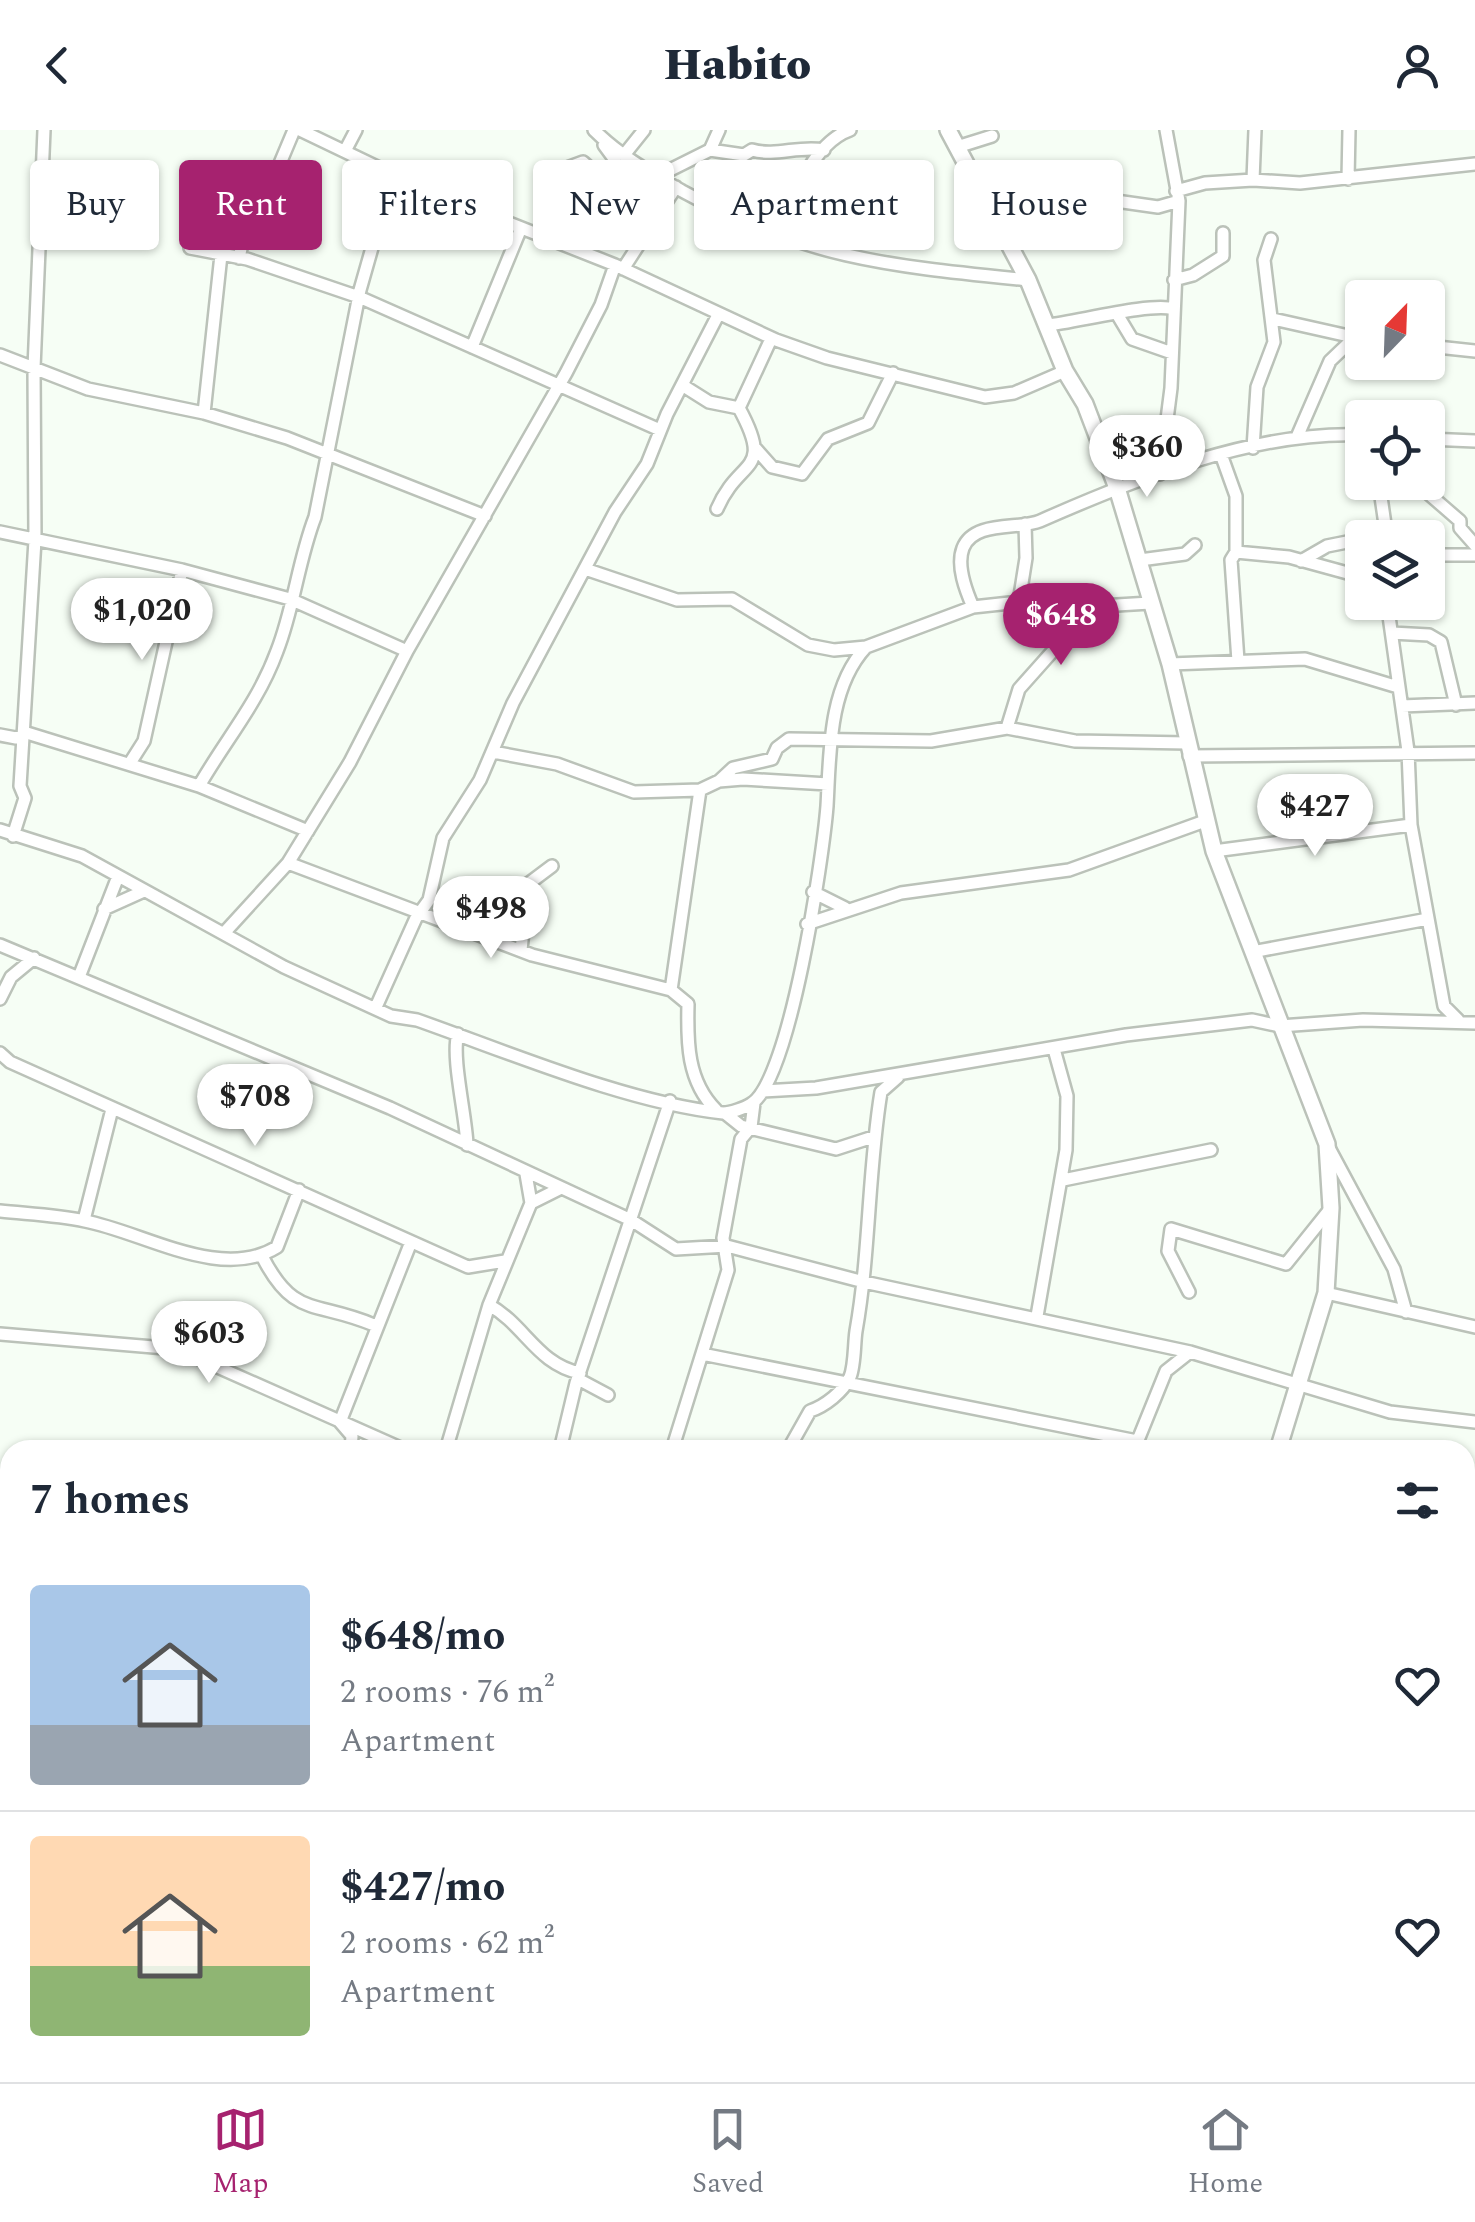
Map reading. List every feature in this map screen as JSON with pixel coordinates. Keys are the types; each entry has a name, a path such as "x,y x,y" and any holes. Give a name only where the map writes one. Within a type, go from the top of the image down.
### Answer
{"street":[{"path":"14,836 24,798 20,786 27,733 35,540 34,368 44,130"},
{"path":"239,258 248,216 268,192 297,130 364,160"},
{"path":"345,151 356,130"},
{"path":"624,155 644,130"},
{"path":"710,150 719,130"},
{"path":"817,160 836,135 850,130"},
{"path":"948,130 963,160"},
{"path":"1160,474 1172,353 1178,196 1166,130"},
{"path":"1253,180 1255,130"},
{"path":"1348,179 1349,130"},
{"path":"598,134 632,160"},
{"path":"598,134 615,160"},
{"path":"957,148 992,136"},
{"path":"674,167 710,150 744,155 752,150 768,154 811,147 824,150"},
{"path":"1123,202 1158,207 1178,196 1253,180 1300,183 1475,164"},
{"path":"225,932 288,863 350,762 406,651 486,516 619,267 676,187 694,196"},
{"path":"513,225 533,232"},
{"path":"472,347 521,228"},
{"path":"1174,280 1193,275 1224,256 1222,233"},
{"path":"1254,448 1257,388 1274,342 1264,260 1270,239"},
{"path":"199,250 239,258 359,297 660,430"},
{"path":"199,786 252,708 277,651 315,516 372,250"},
{"path":"577,250 772,339 985,397 1014,393 1065,371"},
{"path":"824,250 874,264 1028,280"},
{"path":"1011,250 1048,325 1065,371 1085,404 1116,488 1170,664 1214,851 1327,1144 1339,1159 1370,1229 1394,1269 1406,1312"},
{"path":"204,413 221,255"},
{"path":"1048,325 1164,306 1172,309"},
{"path":"1116,314 1132,339 1172,353"},
{"path":"376,1008 418,914 429,900 443,838 493,752 521,687 622,499 647,464 718,315"},
{"path":"1273,319 1345,336"},
{"path":"738,408 772,339"},
{"path":"1445,348 1475,351"},
{"path":"1296,437 1330,361 1345,349"},
{"path":"0,355 88,389 204,413 327,452 486,516"},
{"path":"756,449 772,466 802,474 828,439 868,423 892,373"},
{"path":"682,384 708,402 738,408 756,440 755,459 723,494 717,509"},
{"path":"973,608 962,573 963,548 972,538 998,526 1026,524 1116,488 1296,437 1345,437"},
{"path":"1445,440 1475,441"},
{"path":"1222,456 1236,496 1240,527 1231,560 1238,661"},
{"path":"1436,500 1460,521 1460,528 1475,545"},
{"path":"1019,602 1026,558 1026,524"},
{"path":"0,532 182,570 290,599 406,651"},
{"path":"1301,561 1327,546 1345,542"},
{"path":"1140,560 1185,554 1195,545"},
{"path":"1236,552 1301,561 1345,573"},
{"path":"1445,555 1475,555"},
{"path":"585,569 676,600 732,599 808,645 834,650 866,648 973,608 1019,602 1084,607 1150,603"},
{"path":"130,763 144,740 182,570"},
{"path":"1007,728 1019,689 1076,624 1084,607"},
{"path":"1389,620 1408,751 1410,825 1444,1006 1458,1020"},
{"path":"1392,633 1429,636 1440,642 1456,704"},
{"path":"675,1440 728,1270 724,1238 741,1139 752,1127 754,1103 780,1062 813,892 832,741 846,678 866,648"},
{"path":"1170,664 1305,659 1398,687"},
{"path":"1402,706 1475,702"},
{"path":"493,752 557,764 634,792 700,790 733,768 772,759 777,748 790,740 931,742 1007,728 1075,740 1188,750 1475,753"},
{"path":"0,735 16,738 27,733 148,768 308,831"},
{"path":"144,740 148,768"},
{"path":"718,781 770,778 828,784"},
{"path":"671,990 700,790"},
{"path":"807,924 901,893 1069,870 1205,822"},
{"path":"1214,851 1410,825"},
{"path":"0,830 82,856 117,879 225,932 284,967 376,1008 571,1074 670,1101 721,1112 754,1103"},
{"path":"288,863 418,914 576,968 671,990 688,1004 687,1050 702,1096 730,1120 836,1149 873,1137"},
{"path":"522,950 528,884 552,866"},
{"path":"79,978 117,879"},
{"path":"104,909 144,891"},
{"path":"813,892 846,908"},
{"path":"1252,952 1428,919"},
{"path":"0,944 467,1145 632,1220 676,1249 727,1246 864,1282 1037,1316 1190,1352 1390,1412 1475,1422"},
{"path":"0,999 11,978 34,958"},
{"path":"763,1091 867,1080 1126,1034 1252,1020 1280,1026 1363,1020 1475,1023"},
{"path":"458,1034 455,1056 466,1108 467,1145"},
{"path":"1037,1316 1063,1180 1067,1096 1054,1049"},
{"path":"0,1052 10,1062 112,1109 468,1267 504,1261"},
{"path":"794,1440 810,1411 825,1406 850,1377 864,1282 875,1164 873,1137 880,1092 902,1074"},
{"path":"867,1080 880,1092"},
{"path":"563,1440 579,1376 670,1101"},
{"path":"84,1220 112,1109"},
{"path":"1281,1440 1326,1293 1331,1208 1327,1144"},
{"path":"1063,1180 1212,1150"},
{"path":"449,1440 504,1261 531,1203 526,1174"},
{"path":"531,1203 560,1189"},
{"path":"0,1211 84,1220 162,1247 238,1263 277,1247 300,1190"},
{"path":"1189,1292 1168,1251 1171,1228 1286,1264 1331,1208"},
{"path":"340,1422 374,1325 411,1242"},
{"path":"262,1256 276,1283 293,1302 338,1310 374,1325"},
{"path":"1326,1293 1475,1328"},
{"path":"490,1306 512,1319 532,1348 608,1395"},
{"path":"3,1331 177,1349 382,1440"},
{"path":"1138,1440 1166,1372 1190,1352"},
{"path":"702,1354 843,1384 968,1404 1112,1440"},
{"path":"340,1422 352,1440"}]}
